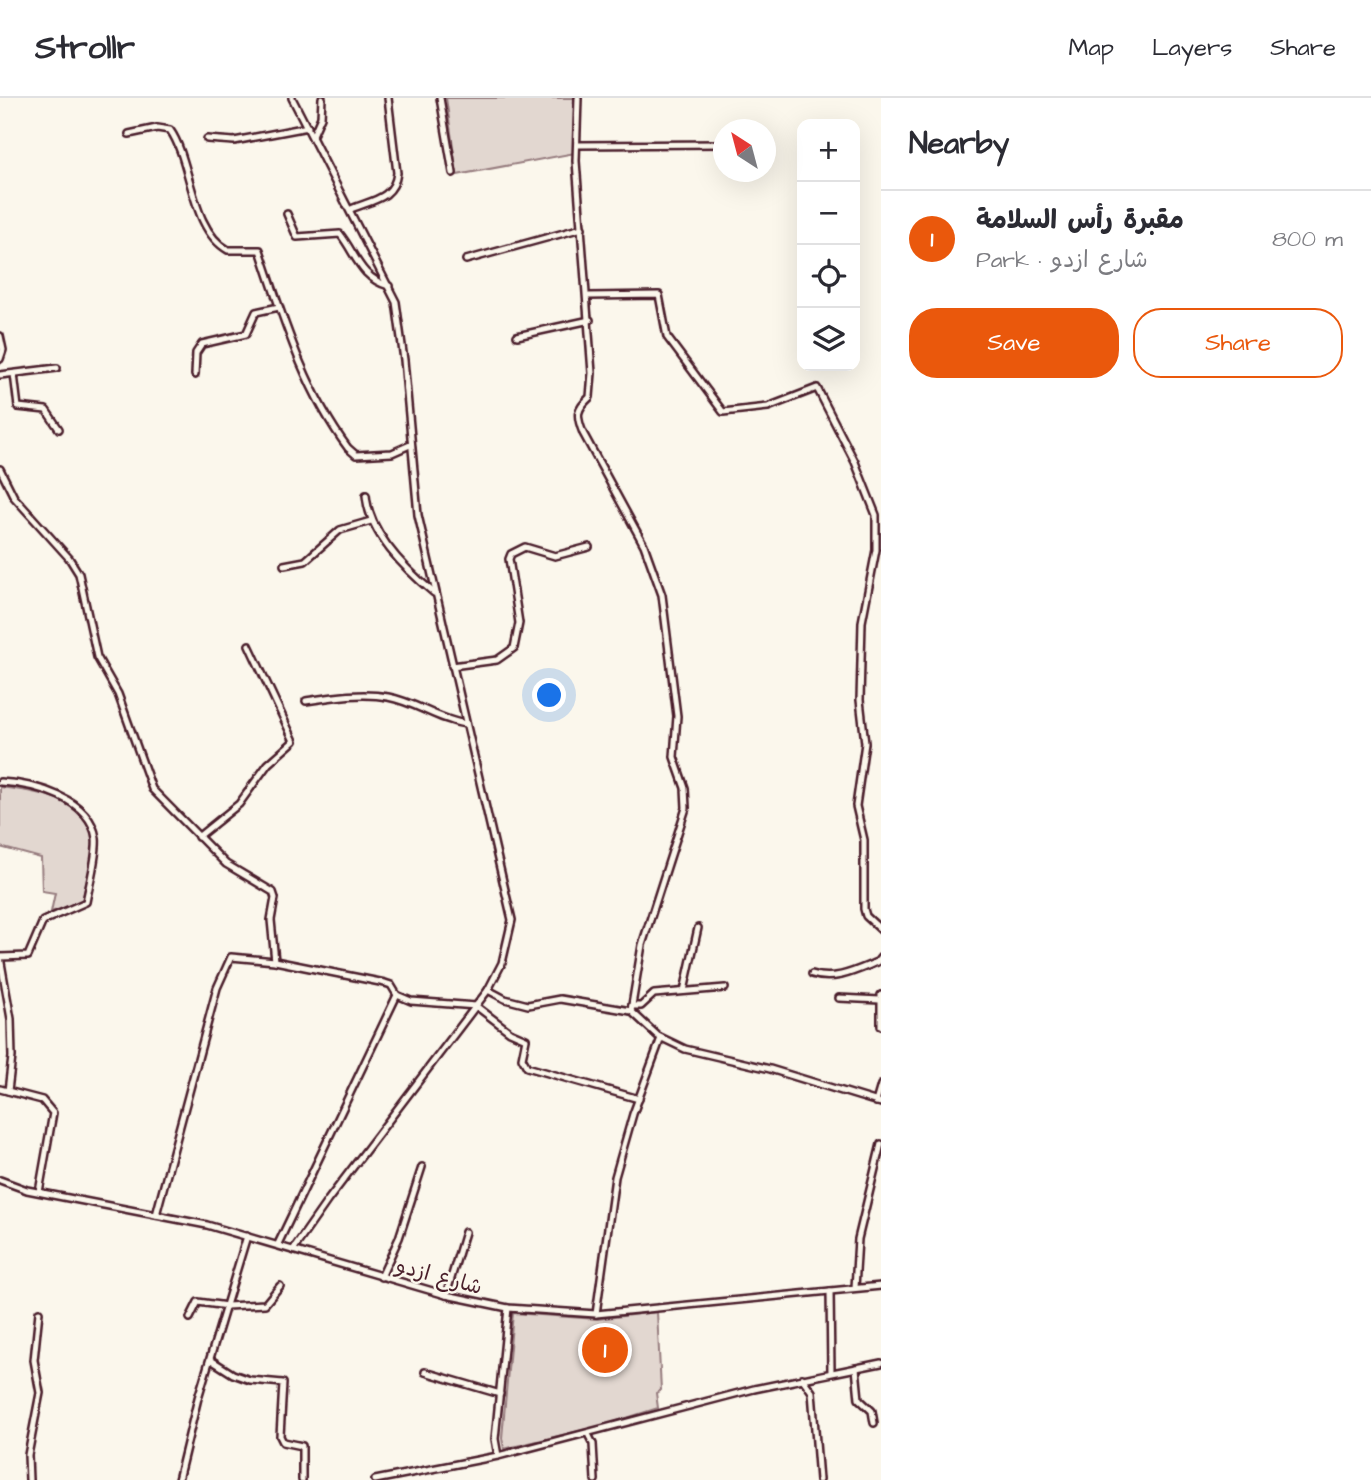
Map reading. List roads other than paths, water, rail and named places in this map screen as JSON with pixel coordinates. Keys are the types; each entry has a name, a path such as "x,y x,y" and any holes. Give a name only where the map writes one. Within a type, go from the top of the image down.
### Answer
{"street":[{"path":"292,98 351,209 396,302 418,515 512,920 502,963 488,990 328,1200 293,1251"},
{"path":"313,135 321,117 322,98"},
{"path":"351,209 387,196 396,186 397,173 388,98"},
{"path":"440,98 453,173"},
{"path":"578,98 582,228 589,296 591,392 587,400 579,406 578,421 644,545 662,595 677,716 674,757 685,788 686,808 642,946 631,1008"},
{"path":"207,139 234,141 309,127"},
{"path":"130,134 157,128 170,130 207,227 228,250 260,250 279,307 313,392 348,448 356,455 372,456 410,445"},
{"path":"578,145 713,144"},
{"path":"287,214 297,237 340,234 359,266 370,278 389,286"},
{"path":"466,261 582,228"},
{"path":"589,296 659,295 667,337 723,412 768,407 817,388 855,461 876,515 876,550 862,622 860,700 866,743 856,806 864,840 864,909 866,916 881,930"},
{"path":"195,375 196,353 202,344 246,334 256,312 279,307"},
{"path":"517,336 590,320"},
{"path":"0,336 3,350 0,359"},
{"path":"0,375 57,368"},
{"path":"15,374 18,407 46,410 60,429"},
{"path":"0,470 14,497 69,558 79,574 97,657 118,694 147,779 162,802 232,869 273,892 275,898 271,920 275,961"},
{"path":"366,495 371,521 403,563 434,593"},
{"path":"284,565 305,561 340,530 371,521"},
{"path":"452,666 497,660 514,649 519,623 509,559 511,554 525,547 555,556 589,547"},
{"path":"198,837 239,804 268,764 294,741 249,645"},
{"path":"306,701 331,697 388,697 449,721 466,724"},
{"path":"0,782 19,785 71,802 88,817 96,842 86,902 43,921 28,956 0,957 11,1019 12,1057 8,1091"},
{"path":"684,991 698,928"},
{"path":"156,1215 216,988 227,961 236,957 275,961 384,983 391,985 397,995 439,1005 476,1006 503,1024 510,1032 526,1039 522,1058 527,1067 639,1099"},
{"path":"812,974 826,978 839,975 881,958"},
{"path":"488,990 505,999 528,1005 560,999 631,1008 640,1006 654,994 724,988"},
{"path":"278,1244 397,995"},
{"path":"839,998 881,998 881,1026"},
{"path":"631,1008 661,1038 685,1049 770,1069 879,1102 881,1085"},
{"path":"596,1314 615,1177 661,1038"},
{"path":"0,1089 42,1100 53,1113 39,1192"},
{"path":"855,1288 858,1239 881,1144"},
{"path":"381,1277 400,1238 422,1167"},
{"name":"شارع ازدو","path":"0,1180 39,1192 247,1236 446,1295 508,1308 596,1314 881,1286"},
{"path":"446,1295 465,1232"},
{"path":"178,1480 247,1236"},
{"path":"190,1318 198,1302 226,1306 265,1304 280,1286"},
{"path":"830,1291 831,1372"},
{"path":"498,1456 495,1439 508,1308"},
{"path":"29,1480 28,1455 40,1393 34,1360 39,1312"},
{"path":"211,1360 242,1377 283,1383 280,1436 283,1442 302,1446 302,1480"},
{"path":"375,1480 498,1456 802,1378 881,1363"},
{"path":"856,1368 859,1399 872,1411 874,1423"},
{"path":"425,1372 500,1394"},
{"path":"802,1378 812,1392 819,1480"},
{"path":"589,1434 593,1444 595,1480"}],"place":[{"name":"مقبرة رأس السلامة","path":"605,1350"}]}
